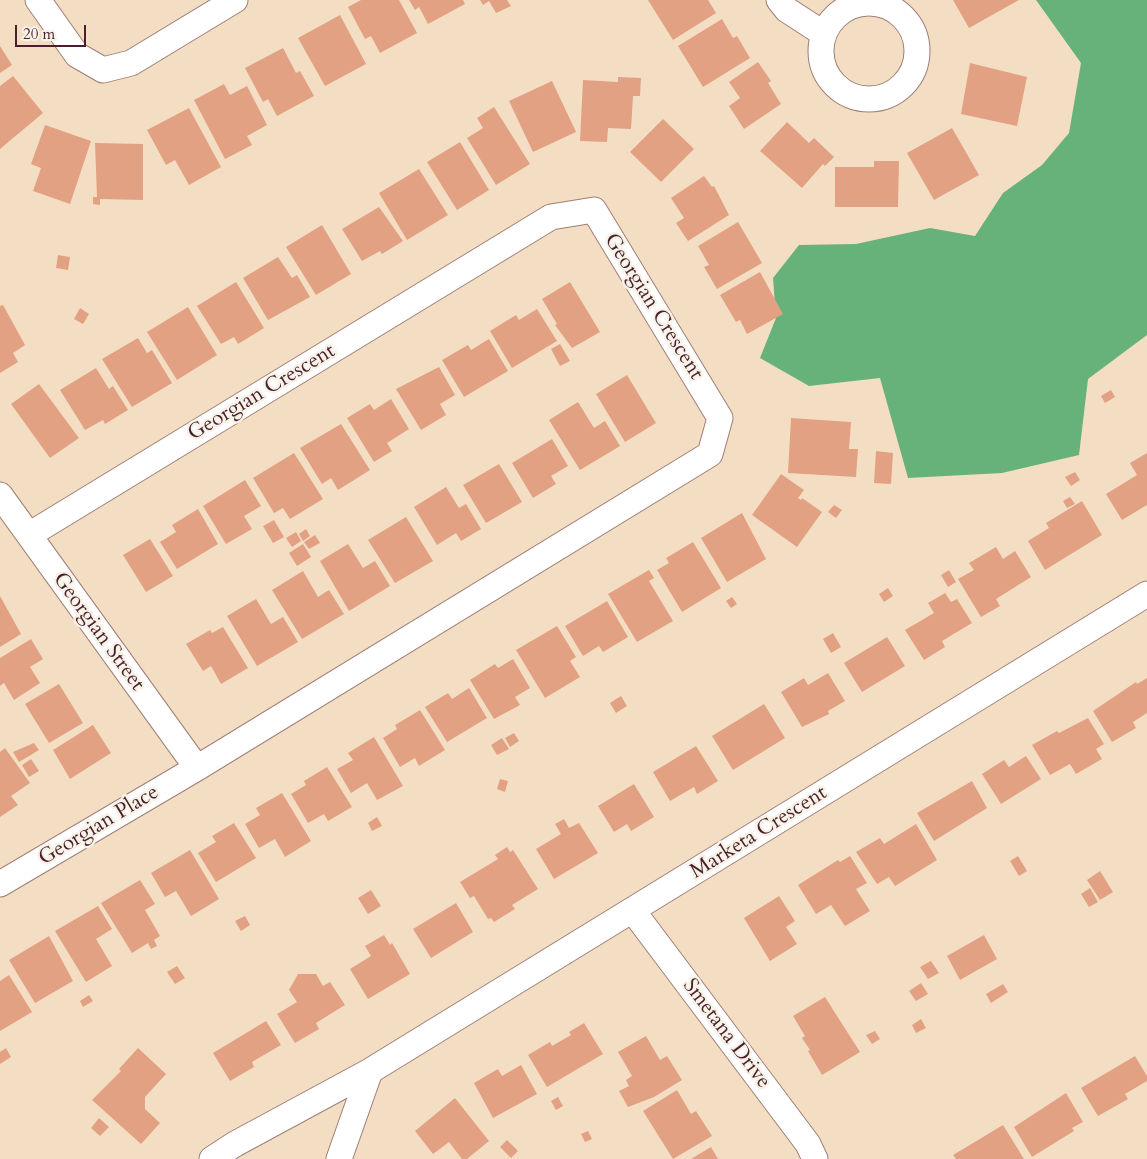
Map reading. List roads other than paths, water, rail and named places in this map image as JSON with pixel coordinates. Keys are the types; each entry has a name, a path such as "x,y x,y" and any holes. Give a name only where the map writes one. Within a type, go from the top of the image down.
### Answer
{"street":[{"path":"38,0 77,54 103,70 132,63 235,0"},
{"path":"779,0 787,10 824,34"},
{"name":"Georgian Crescent","path":"29,536 552,218 594,210 720,418 710,454 197,768"},
{"name":"Georgian Street","path":"0,495 197,768"},
{"name":"Marketa Crescent","path":"212,1159 235,1144 370,1071 1147,594"},
{"name":"Georgian Place","path":"0,884 197,768"},
{"name":"Smetana Drive","path":"633,911 808,1144 815,1159"},
{"path":"339,1159 370,1071"}]}
